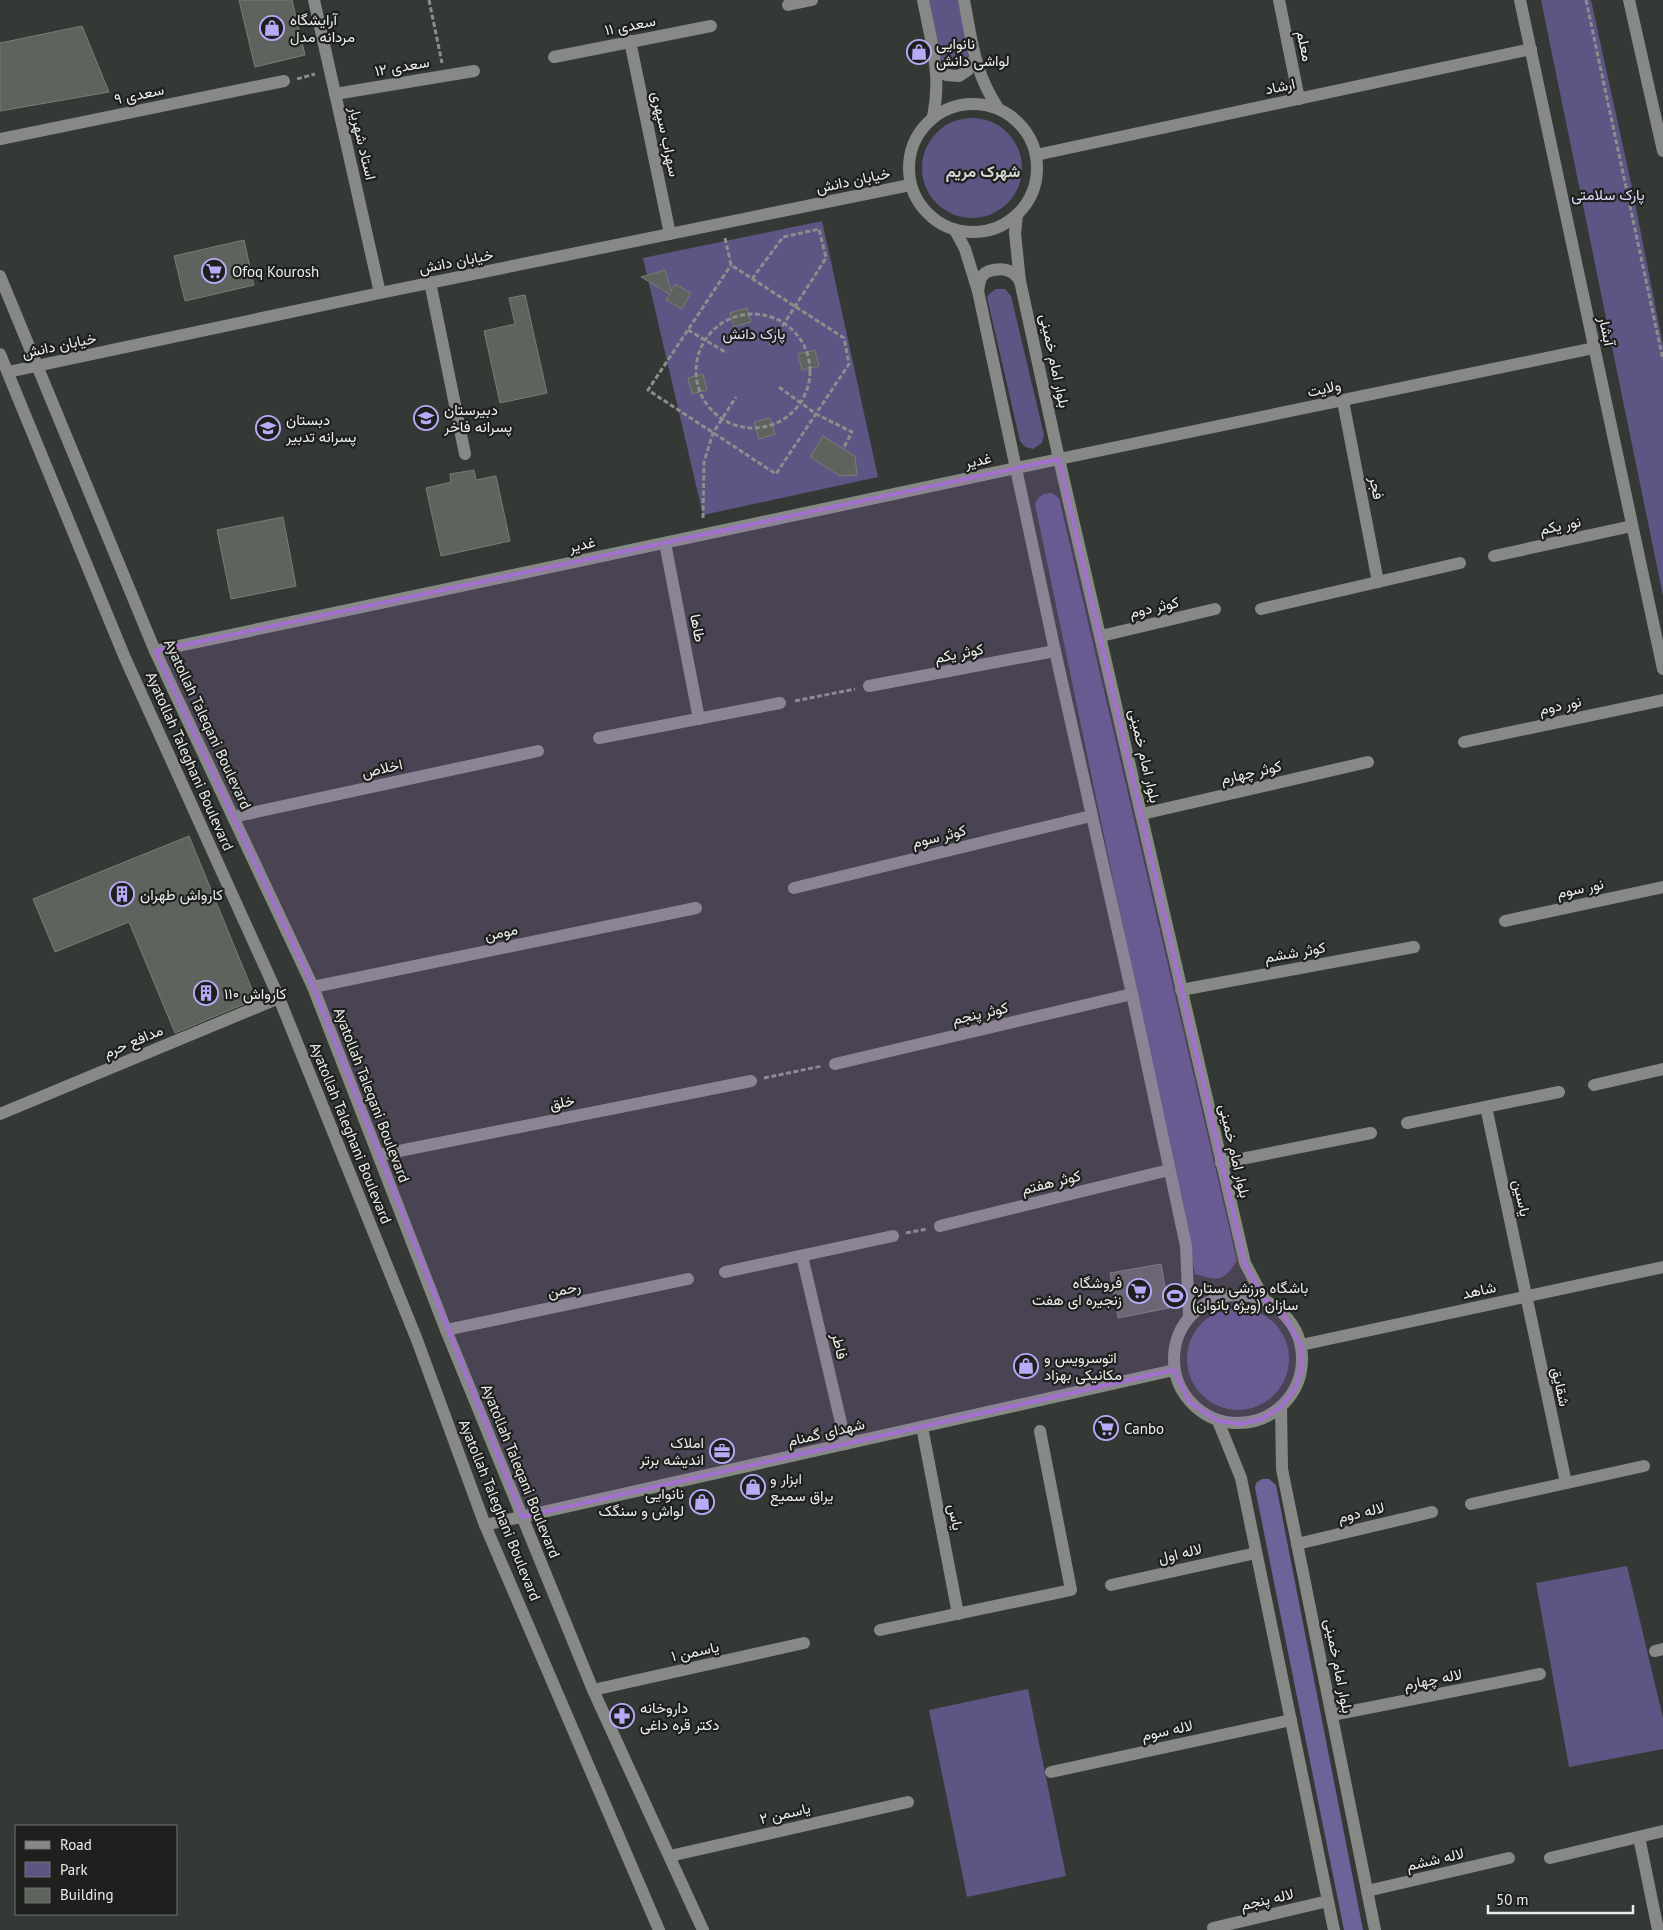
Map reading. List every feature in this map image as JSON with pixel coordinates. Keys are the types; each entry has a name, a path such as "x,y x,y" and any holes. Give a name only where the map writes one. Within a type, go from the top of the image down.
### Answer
{"street":[{"name":"استاد شهریار","path":"314,0 380,293"},
{"path":"788,5 812,0"},
{"path":"923,0 937,68 937,90 933,118"},
{"path":"964,0 981,80 998,108"},
{"name":"معلم","path":"1279,0 1299,98"},
{"name":"آبشار","path":"1520,0 1663,669"},
{"path":"1629,0 1663,151"},
{"name":"سعدی ۱۱","path":"554,56 711,26"},
{"name":"سهراب سپهری","path":"630,41 670,234"},
{"name":"ارشاد","path":"1036,155 1531,49"},
{"path":"937,68 946,75 959,76 968,70 975,58"},
{"name":"سعدی ۱۲","path":"335,94 474,70"},
{"name":"سعدی ۹","path":"0,139 284,82"},
{"path":"978,104 998,108 1015,119 1029,135 1036,155 1037,177 1030,197 1017,215 998,227 988,231 955,230 935,220 920,205 910,185 908,164 913,144 924,126 945,109 958,105 978,104"},
{"name":"خیابان دانش","path":"8,372 430,282 910,185"},
{"name":"بلوار امام خمینی","path":"1017,215 1015,233 1020,281 1059,459 1142,814 1220,1164 1245,1263 1264,1299"},
{"path":"955,230 965,249 978,291 1091,816 1170,1170 1186,1246 1189,1316"},
{"path":"978,291 980,278 984,273 994,270 1012,272 1020,281"},
{"name":"Ayatollah Taleqani Boulevard","path":"0,276 155,651 313,987 446,1330 593,1690 702,1930"},
{"path":"430,282 465,454"},
{"name":"ولایت","path":"1016,468 1594,348"},
{"name":"Ayatollah Taleghani Boulevard","path":"0,354 125,658 279,998 417,1340 485,1525 659,1930"},
{"name":"فجر","path":"1343,401 1378,582"},
{"name":"غدیر","path":"155,651 1016,468"},
{"name":"نور یکم","path":"1494,556 1632,526"},
{"name":"طاها","path":"665,543 699,719"},
{"path":"1260,608 1460,563"},
{"name":"کوثر دوم","path":"1101,636 1215,609"},
{"name":"کوثر یکم","path":"869,686 1055,651"},
{"name":"نور دوم","path":"1464,742 1663,700"},
{"path":"599,738 780,704"},
{"name":"اخلاص","path":"233,817 538,751"},
{"name":"کوثر چهارم","path":"1142,814 1368,762"},
{"name":"کوثر سوم","path":"794,888 1091,816"},
{"name":"نور سوم","path":"1505,921 1663,887"},
{"name":"مومن","path":"313,987 696,908"},
{"name":"کوثر ششم","path":"1181,990 1414,947"},
{"name":"کوثر پنجم","path":"835,1064 1132,994"},
{"name":"مدافع حرم","path":"0,1114 279,998"},
{"path":"1594,1085 1663,1069"},
{"name":"خلق","path":"379,1155 751,1081"},
{"path":"1407,1123 1559,1092"},
{"name":"یاسین","path":"1486,1107 1526,1297"},
{"path":"1220,1164 1371,1133"},
{"name":"کوثر هفتم","path":"940,1226 1170,1170"},
{"path":"725,1272 893,1236"},
{"name":"فاطر","path":"802,1256 846,1444"},
{"name":"شاهد","path":"1301,1345 1663,1267"},
{"name":"رحمن","path":"446,1330 688,1279"},
{"path":"1244,1294 1264,1299 1281,1310 1294,1326 1301,1345 1302,1368 1295,1389 1281,1407 1262,1419 1240,1424 1218,1421 1202,1413 1188,1402 1179,1387 1174,1370 1173,1351 1178,1332 1189,1316 1205,1303 1224,1295 1244,1294"},
{"name":"شقایق","path":"1526,1297 1566,1483"},
{"name":"شهدای گمنام","path":"485,1525 1174,1370"},
{"name":"بلوار امام خمینی","path":"1281,1407 1282,1468 1375,1930"},
{"path":"1218,1421 1241,1478 1334,1930"},
{"name":"یاس","path":"922,1427 958,1614"},
{"path":"880,1630 1071,1590 1040,1431"},
{"path":"1471,1504 1644,1466"},
{"name":"لاله دوم","path":"1297,1544 1432,1512"},
{"name":"لاله اول","path":"1111,1585 1256,1553"},
{"name":"یاسمن ۱","path":"593,1690 804,1643"},
{"name":"لاله چهارم","path":"1332,1716 1540,1674"},
{"name":"لاله سوم","path":"1051,1772 1290,1720"},
{"name":"یاسمن ۲","path":"670,1856 908,1802"},
{"path":"1550,1858 1663,1831"},
{"path":"1639,1837 1658,1930"},
{"name":"لاله ششم","path":"1367,1891 1509,1858"},
{"name":"لاله پنجم","path":"1212,1928 1328,1901"}],"path":[{"path":"429,0 444,76"},
{"path":"1586,0 1663,360"},
{"path":"284,82 330,71"},
{"path":"722,223 731,265 844,338 850,364 776,474 648,390 731,265"},
{"path":"752,279 783,237 819,229 826,258 769,347"},
{"path":"749,314 767,316 784,323 798,336 807,352 810,368 808,386 801,403 788,416 772,425 756,428 738,426 722,419 709,407 700,392 696,376 697,358 705,340 716,327 732,318 749,314"},
{"path":"688,330 727,353"},
{"path":"779,387 816,414 852,432 843,449"},
{"path":"707,534 702,515 704,462 713,433 736,397"},
{"path":"780,704 869,686"},
{"path":"751,1081 835,1064"},
{"path":"893,1236 940,1226"}],"highlighted area":[{"path":"1059,459 1245,1263 1264,1299 1281,1310 1301,1345 1302,1368 1295,1389 1281,1407 1262,1419 1240,1424 1218,1421 1189,1402 1174,1370 522,1517 313,987 155,651"}],"green space":[{"path":"928,0 958,0 969,53 966,60 959,66 949,67 940,58"},
{"name":"پارک سلامتی","path":"1541,0 1591,0 1631,183 1663,345 1663,596"},
{"path":"972,118 982,119 1000,126 1014,140 1021,158 1021,178 1014,196 1000,210 982,217 972,218 962,217 944,210 930,196 923,178 922,168 923,158 930,140 944,126 962,119"},
{"name":"پارک دانش","path":"822,221 878,477 703,515 643,258"},
{"path":"996,289 1005,289 1011,296 1044,435 1042,443 1033,449 1025,447 1020,441 987,297"},
{"path":"1052,493 1059,498 1237,1261 1228,1273 1220,1278 1210,1278 1195,1274 1035,504 1041,496"},
{"path":"1238,1308 1258,1312 1274,1323 1285,1339 1289,1359 1285,1379 1274,1395 1258,1406 1238,1410 1218,1406 1202,1395 1191,1379 1187,1359 1191,1339 1202,1323 1218,1312"},
{"path":"1627,1566 1663,1718 1663,1749 1569,1767 1536,1583"},
{"path":"1028,1689 1066,1876 967,1897 929,1710"}],"shaded area":[{"path":"1262,1479 1269,1479 1276,1485 1363,1930 1344,1930 1255,1488 1256,1483"}],"building":[{"name":"آرایشگاه مردانه مدل","path":"239,0 292,0 305,55 255,67"},
{"path":"82,26 109,92 0,111 0,43"},
{"name":"Ofoq Kourosh","path":"244,240 254,285 185,301 174,256"},
{"path":"665,270 671,291 675,284 691,293 682,309 666,300 670,294 641,277"},
{"path":"525,295 547,393 500,403 484,331 515,324 509,298"},
{"path":"747,308 751,322 734,327 730,313"},
{"path":"815,350 819,366 802,370 798,354"},
{"path":"703,374 707,390 692,394 688,378"},
{"path":"770,418 775,434 759,439 754,422"},
{"path":"823,436 855,456 857,475 840,476 810,457"},
{"path":"474,470 476,480 496,476 510,541 441,556 426,488 451,482 450,474"},
{"path":"283,517 296,586 231,599 217,530"},
{"path":"189,836 256,999 175,1033 129,922 55,952 33,899"},
{"name":"فروشگاه زنجیره ای هفت","path":"1161,1264 1169,1308 1118,1318 1110,1273"}],"place":[{"name":"آرایشگاه مردانه مدل","path":"272,28"},
{"name":"نانوایی لواشی دانش","path":"919,52"},
{"name":"Ofoq Kourosh","path":"214,271"},
{"name":"دبیرستان پسرانه فاخر","path":"426,418"},
{"name":"دبستان پسرانه تدبیر","path":"268,428"},
{"name":"کارواش طهران","path":"122,894"},
{"name":"کارواش ۱۱۰","path":"206,993"},
{"name":"فروشگاه زنجیره ای هفت","path":"1139,1291"},
{"name":"باشگاه ورزشی ستاره سازان (ویژه بانوان)","path":"1175,1296"},
{"name":"اتوسرویس و مکانیکی بهزاد","path":"1026,1366"},
{"name":"Canbo","path":"1106,1428"},
{"name":"املاک اندیشه برتر","path":"722,1451"},
{"name":"ابزار و يراق سميع","path":"753,1487"},
{"name":"نانوایی لواش و سنگک","path":"702,1502"},
{"name":"داروخانه دکتر قره داغی","path":"622,1716"}],"district":[{"name":"شهرک مریم","path":"983,171"}]}
